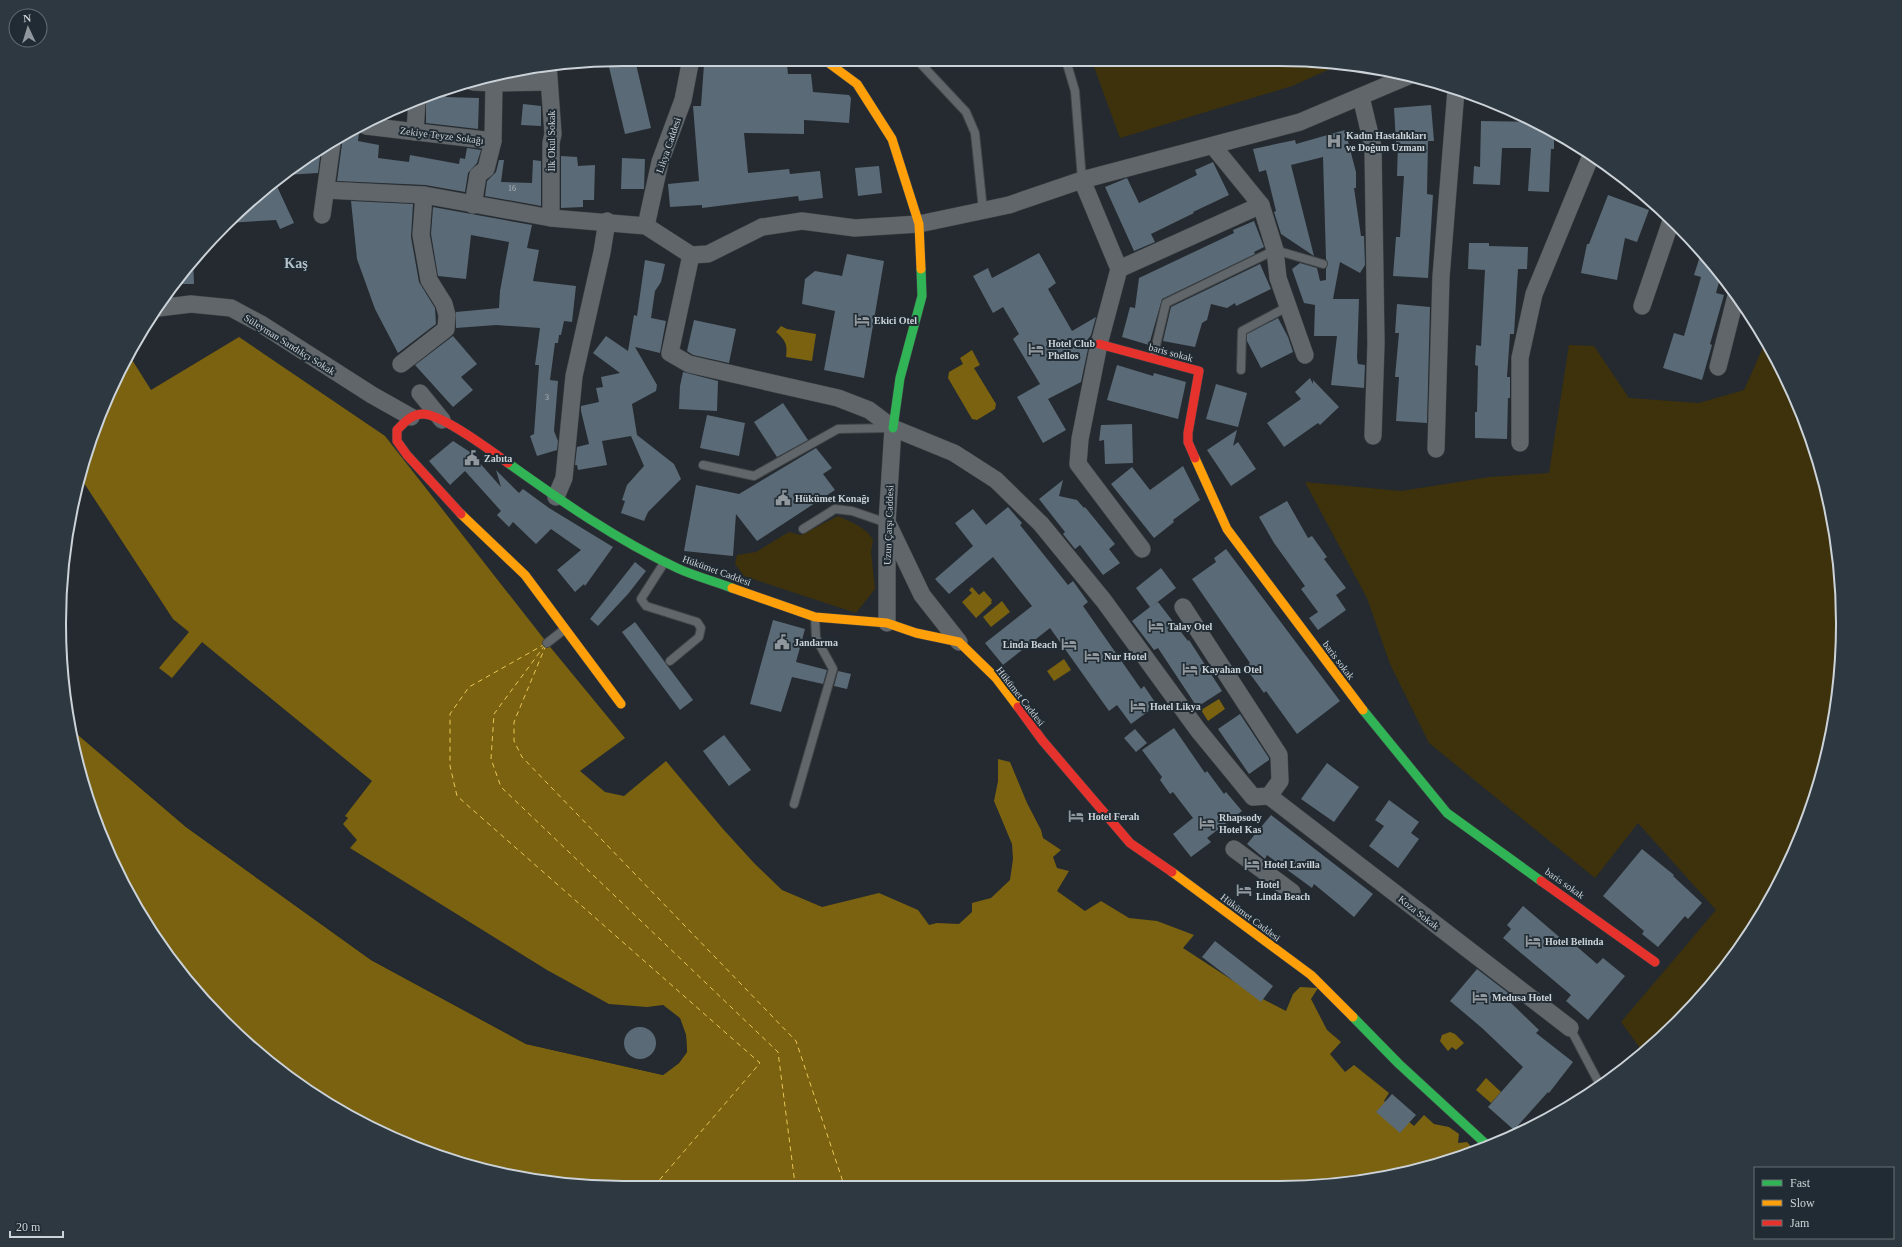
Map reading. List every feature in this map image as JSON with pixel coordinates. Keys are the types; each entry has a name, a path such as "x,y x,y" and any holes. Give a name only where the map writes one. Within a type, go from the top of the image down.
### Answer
{"street":[{"name":"Likya Caddesi","path":"646,226 660,162 683,100 690,66"},
{"path":"833,66 857,84 892,139 919,224 922,296 900,378 893,428"},
{"name":"İlk Okul Sokak","path":"548,71 553,134 551,143 551,218"},
{"path":"326,190 424,195 551,218 607,221 646,226 691,255 708,254 762,227 802,221 854,228 919,224 1009,205 1082,180 1300,122 1401,80"},
{"path":"489,83 549,82"},
{"path":"473,205 478,175 486,169 493,141 494,83"},
{"path":"1436,449 1441,277 1456,95"},
{"path":"1361,97 1373,147 1376,343 1373,436"},
{"path":"415,132 418,105"},
{"name":"Zekiye Teyze Sokağı","path":"371,127 493,141"},
{"path":"1213,146 1261,205 1275,250 1278,278 1306,355"},
{"path":"322,215 331,149"},
{"path":"1520,442 1520,358 1534,294 1590,162"},
{"path":"1082,180 1119,269 1099,344 1080,439 1078,464 1142,549"},
{"path":"401,364 446,329 447,315 444,304 429,280 421,235 424,195"},
{"path":"1119,269 1261,205"},
{"path":"556,497 564,478 574,376 602,252 607,221"},
{"path":"1642,306 1669,226"},
{"path":"691,255 670,353 689,364 838,398 869,410 893,428 954,453 996,480 1036,519 1104,601 1198,730 1254,797 1269,796 1280,781 1279,755 1271,739 1183,607"},
{"path":"1718,367 1734,303"},
{"name":"Süleyman Sandıkçı Sokak","path":"165,307 192,304 231,308 261,324 372,395 411,418"},
{"name":"baris sokak","path":"1099,344 1199,371 1199,385 1188,430 1188,442 1227,529 1366,714 1447,813 1655,962"},
{"path":"420,392 442,420"},
{"name":"Hükümet Caddesi","path":"411,418 423,414 442,420 483,445 556,497 664,562 679,569 815,617 887,623 916,633 959,642 996,678 1042,740 1130,843 1197,890 1311,975 1399,1064 1484,1142"},
{"path":"411,418 397,430 397,441 400,446 448,502 525,575 621,704"},
{"name":"Uzun Çarşı Caddesi","path":"887,623 887,523 893,428"},
{"path":"887,523 922,595 959,642"},
{"name":"Koza Sokak","path":"1269,796 1570,1028"},
{"path":"1234,849 1292,892"}],"lane":[{"path":"923,66 966,112 975,133 983,210"},
{"path":"1068,66 1075,91 1082,180"},
{"path":"1153,359 1166,303 1275,250 1323,264"},
{"path":"1241,370 1242,331 1289,306"},
{"path":"703,465 754,476 838,428 893,428"},
{"path":"803,529 835,509 852,511 887,523"},
{"path":"664,562 641,599 646,606 697,622 701,628 699,637 670,661"},
{"path":"794,804 833,669 816,638 815,617"},
{"path":"547,643 565,629"},
{"path":"1570,1028 1598,1080"}],"shaded area":[{"path":"1094,66 1278,66 1330,69 1292,86 1120,138"},
{"path":"781,326 787,329 816,334 812,361 786,357 787,349 785,343 782,337 776,332"},
{"path":"239,337 385,436 551,648 625,738 580,771 605,792 624,796 666,761 723,829 754,863 782,890 822,907 879,893 918,910 929,925 937,923 959,924 972,912 972,903 991,898 1010,880 1013,859 1012,844 994,801 998,781 998,759 1010,762 1027,803 1041,830 1043,838 1061,850 1053,857 1057,868 1069,871 1057,891 1085,911 1101,901 1129,918 1157,921 1194,935 1183,948 1255,995 1286,1011 1293,994 1300,987 1318,988 1311,999 1327,1030 1341,1042 1330,1054 1345,1072 1354,1065 1389,1093 1384,1101 1414,1126 1424,1115 1434,1124 1449,1127 1459,1134 1458,1143 1467,1142 1471,1146 1423,1162 1387,1170 1315,1180 587,1180 515,1170 479,1162 410,1139 377,1124 345,1106 284,1066 256,1043 229,1018 181,963 141,902 123,870 108,837 85,768 78,735 186,827 371,960 526,1044 663,1075 679,1063 687,1052 686,1035 680,1019 663,1005 647,1007 609,1004 547,970 350,848 357,840 343,824 348,818 345,816 372,781 202,642 172,678 159,668 189,632 173,619 84,483 108,410 132,360 151,390"},
{"path":"1569,345 1594,346 1629,398 1699,403 1744,390 1763,348 1779,377 1794,410 1817,479 1825,515 1835,587 1835,660 1831,696 1817,768 1794,837 1779,870 1742,933 1721,963 1673,1018 1640,1048 1621,1022 1716,910 1638,823 1595,878 1429,743 1390,664 1367,598 1305,482 1401,491 1490,477 1549,473"},
{"path":"972,350 980,365 974,368 996,404 995,409 977,420 972,419 948,378 949,372 963,364 960,358"},
{"path":"838,516 862,528 873,540 871,552 875,589 856,613 744,576 735,564 737,555 756,552 789,532 801,535"},
{"path":"972,587 979,595 984,591 992,600 992,603 976,618 962,602 972,593 969,590"},
{"path":"1002,601 1010,612 991,627 983,617"},
{"path":"1064,659 1071,670 1054,681 1047,671"},
{"path":"1219,699 1225,709 1208,721 1201,710"},
{"path":"1450,1032 1455,1034 1464,1043 1456,1050 1452,1047 1448,1051 1440,1041 1442,1035"},
{"path":"1486,1078 1501,1092 1491,1103 1476,1090"}],"pier":[{"path":"77,733 188,826 372,959 526,1042 663,1073 678,1062 685,1051 684,1035 678,1020 662,1008 663,1005 680,1018 686,1035 687,1052 679,1063 663,1075 526,1044 371,960 186,827"}],"building":[{"path":"636,66 651,128 625,134 609,67"},
{"path":"704,66 787,66 788,74 811,74 813,92 849,95 851,98 849,123 804,120 804,134 744,133 748,173 789,169 790,174 820,171 823,198 799,201 798,196 702,208 702,205 670,207 668,184 699,181 693,106 701,106"},
{"path":"446,95 446,97 479,98 478,129 426,123 426,102"},
{"path":"523,104 541,106 541,126 521,125"},
{"path":"1431,105 1434,141 1428,141 1427,194 1433,195 1428,278 1393,276 1396,237 1400,237 1404,176 1397,176 1398,143 1396,143 1394,108"},
{"path":"1481,121 1522,122 1554,139 1554,149 1551,149 1549,192 1528,191 1531,148 1502,148 1500,185 1473,184 1474,166 1480,167"},
{"path":"1345,130 1356,172 1356,188 1354,188 1361,236 1364,236 1365,265 1360,273 1340,262 1333,299 1359,299 1357,358 1358,364 1365,365 1364,388 1331,385 1337,336 1314,336 1315,305 1304,303 1292,269 1300,263 1317,268 1320,281 1326,280 1326,269 1328,263 1326,259 1323,157 1291,165 1314,256 1281,234 1274,212 1276,211 1266,170 1259,172 1253,149 1295,140 1296,144"},
{"path":"359,133 358,141 379,145 378,158 409,162 410,155 459,164 460,158 465,159 467,148 481,150 477,163 468,173 465,192 425,185 337,181 342,144"},
{"path":"320,156 318,173 293,174"},
{"path":"561,156 577,157 578,166 595,165 594,200 583,200 583,207 561,208"},
{"path":"622,158 645,159 644,189 621,189"},
{"path":"499,160 504,160 501,182 532,183 533,160 541,161 541,206 485,196 487,181 496,172"},
{"path":"1213,162 1229,195 1151,234 1155,242 1134,251 1105,187 1127,178 1139,203 1197,175 1195,170"},
{"path":"879,166 882,193 858,196 855,168"},
{"path":"277,187 294,223 280,229 276,220 236,222"},
{"path":"1608,195 1649,210 1637,242 1625,238 1617,280 1581,273 1587,244 1589,244"},
{"path":"351,201 413,204 411,237 419,282 435,308 436,324 398,353 375,309 357,259"},
{"path":"433,207 532,225 527,248 539,250 533,281 576,286 572,322 564,321 558,343 555,343 550,380 558,381 554,431 558,441 557,450 537,456 530,436 534,434 539,365 535,365 540,328 496,325 456,328 456,312 499,308 500,291 509,242 471,235 466,279 438,276 431,234"},
{"path":"1254,221 1264,247 1254,252 1255,254 1162,299 1149,345 1122,337 1130,307 1135,308 1139,278 1234,233 1233,230"},
{"path":"1469,243 1489,243 1489,246 1528,247 1527,269 1518,269 1514,334 1510,334 1507,377 1510,377 1510,398 1508,398 1507,439 1475,438 1478,366 1475,365 1476,345 1481,346 1485,270 1468,269"},
{"name":"Hotel Club Phellos","path":"1039,253 1056,283 1048,289 1072,331 1096,317 1091,335 1087,341 1088,349 1081,382 1048,399 1066,430 1043,443 1017,397 1040,384 1013,339 1019,334 1003,307 993,313 973,276 988,268 992,278"},
{"name":"Ekici Otel","path":"847,254 884,261 864,378 824,370 835,311 802,304 805,279 815,271 842,276"},
{"path":"1699,258 1719,282 1716,293 1724,295 1710,344 1712,345 1702,380 1663,368 1674,333 1684,336 1701,277 1694,275"},
{"path":"645,260 665,264 661,282 655,291 651,318 666,321 660,353 635,347 657,385 656,391 632,404 637,435 674,464 681,479 648,512 644,521 621,513 625,501 622,500 627,485 644,466 631,436 602,441 607,465 578,470 577,465 575,465 577,447 589,444 581,406 599,402 596,388 603,387 601,377 620,373 593,353 606,336 628,351 634,315 637,316"},
{"path":"1260,264 1271,289 1236,306 1235,303 1227,308 1211,304 1207,320 1202,323 1195,347 1163,341 1171,307"},
{"path":"193,269 194,284 181,284"},
{"path":"1397,304 1430,307 1427,423 1396,421 1399,377 1395,377 1399,333 1395,333"},
{"path":"1278,318 1288,337 1293,352 1261,368 1247,341 1247,334"},
{"path":"694,320 736,329 729,363 693,355 687,351"},
{"path":"453,336 477,364 461,377 473,390 453,407 415,365"},
{"path":"1117,365 1153,376 1154,373 1186,382 1178,419 1107,400"},
{"path":"683,372 718,381 717,411 679,409 680,386"},
{"path":"1310,378 1313,384 1313,380 1339,407 1320,425 1318,423 1284,447 1267,423 1301,399 1295,392"},
{"path":"1216,384 1247,393 1238,427 1206,419"},
{"path":"783,403 808,440 777,457 754,422"},
{"path":"707,415 745,423 739,456 700,448"},
{"path":"1132,424 1133,463 1105,464 1104,440 1099,441 1101,425"},
{"path":"1237,430 1233,446 1238,442 1256,469 1231,486 1207,450"},
{"path":"453,441 470,452 501,487 496,470 519,493 523,489 549,508 613,547 585,586 584,584 575,592 557,570 581,550 551,529 536,544 513,522 509,527 497,515 501,511 465,471 450,485 429,461"},
{"name":"Hükümet Konağı","path":"816,448 832,468 823,474 835,490 757,541 736,514 733,556 684,551 696,485 739,494"},
{"path":"1183,466 1200,500 1173,520 1174,522 1154,538 1111,484 1132,467 1150,490"},
{"path":"1063,480 1059,496 1077,500 1084,508 1085,507 1115,544 1109,549 1120,563 1103,575 1080,545 1075,549 1063,534 1065,532 1039,499"},
{"path":"1287,501 1308,538 1312,536 1327,557 1324,559 1346,588 1336,595 1346,610 1318,630 1309,618 1318,612 1301,589 1305,586 1274,543 1259,517"},
{"path":"1008,507 1022,523 1020,525 1068,585 1073,581 1088,602 1083,606 1141,689 1144,686 1157,705 1131,724 1117,705 1109,711 1050,628 1003,665 985,643 1032,606 993,557 949,594 935,579 973,546 955,523 973,509 986,525"},
{"path":"1226,549 1340,701 1297,734 1266,691 1264,693 1245,667 1250,663 1192,579 1216,562 1214,558"},
{"path":"635,562 646,571 628,594 598,626 590,619"},
{"path":"1161,568 1176,588 1151,607 1158,602 1188,641 1189,640 1222,691 1197,707 1158,648 1154,650 1132,621 1150,607 1136,588"},
{"path":"773,620 805,629 796,662 827,670 823,684 792,677 781,712 750,704"},
{"path":"635,622 693,700 680,710 622,632"},
{"path":"838,671 851,674 847,689 834,686"},
{"path":"1240,714 1269,758 1269,760 1249,774 1218,729"},
{"path":"1174,728 1205,773 1207,771 1224,794 1226,792 1242,811 1207,838 1211,842 1191,857 1173,834 1193,818 1173,792 1170,794 1160,780 1162,777 1142,750"},
{"path":"1135,729 1147,743 1136,752 1124,738"},
{"path":"724,735 751,770 729,786 703,751"},
{"path":"1327,763 1359,787 1334,822 1301,799"},
{"path":"1389,800 1419,822 1411,833 1419,839 1398,868 1369,846 1384,826 1375,820"},
{"path":"1271,815 1373,894 1354,917 1314,884 1312,888 1267,855 1265,859 1247,844"},
{"path":"1642,849 1674,875 1673,876 1702,903 1688,919 1685,916 1658,947 1642,934 1644,931 1603,896"},
{"path":"1523,906 1564,941 1567,938 1597,964 1603,958 1625,976 1588,1020 1566,1001 1571,995 1503,938 1511,929 1507,925"},
{"path":"1215,941 1273,986 1261,1002 1202,957"},
{"path":"1477,969 1511,995 1507,999 1539,1030 1536,1033 1573,1062 1549,1093 1548,1092 1516,1128 1513,1129 1488,1107 1523,1067 1482,1028 1450,1001"},
{"path":"637,1027 643,1027 652,1031 656,1043 652,1055 643,1059 637,1059 628,1055 624,1046 624,1040 628,1031"},
{"path":"1392,1094 1416,1115 1400,1133 1376,1112"}],"ferry route":[{"path":"545,644 469,687 450,714 450,766 457,796 760,1063 659,1181"},
{"path":"545,645 494,714 491,759 501,787 778,1052 795,1181"},
{"path":"546,645 514,722 514,741 522,757 796,1041 843,1181"}],"traffic: fast":[{"path":"893,428 900,378 922,296 921,269"},
{"path":"508,463 569,506 633,545 684,571 732,588"},
{"path":"1363,710 1447,813 1541,881"},
{"path":"1353,1017 1399,1064 1484,1142"}],"traffic: slow":[{"path":"833,66 857,84 892,139 919,224 921,269"},
{"path":"1195,458 1227,529 1363,710"},
{"path":"461,514 525,575 621,704"},
{"path":"732,588 815,617 887,623 916,633 959,642 996,678 1018,707"},
{"path":"1172,872 1311,975 1353,1017"}],"traffic: jam":[{"path":"1099,344 1199,371 1188,433 1188,442 1195,458"},
{"path":"461,514 407,455 397,441 397,430 408,419 419,414 431,416 454,426 508,463"},
{"path":"1018,707 1042,740 1130,843 1172,872"},
{"path":"1541,881 1655,962"}],"place":[{"name":"Kadın Hastalıkları ve Doğum Uzmanı","path":"1334,141"},
{"name":"Ekici Otel","path":"862,320"},
{"name":"Hotel Club Phellos","path":"1036,349"},
{"name":"Zabıta","path":"472,458"},
{"name":"Hükümet Konağı","path":"783,498"},
{"name":"Talay Otel","path":"1156,626"},
{"name":"Jandarma","path":"782,642"},
{"name":"Linda Beach","path":"1069,644"},
{"name":"Nur Hotel","path":"1092,656"},
{"name":"Kayahan Otel","path":"1190,669"},
{"name":"Hotel Likya","path":"1138,706"},
{"name":"Hotel Ferah","path":"1076,816"},
{"name":"Rhapsody Hotel Kas","path":"1207,823"},
{"name":"Hotel Lavilla","path":"1252,864"},
{"name":"Hotel Linda Beach","path":"1244,890"},
{"name":"Hotel Belinda","path":"1533,941"},
{"name":"Medusa Hotel","path":"1480,997"}],"district":[{"name":"Kaş","path":"296,263"}]}
